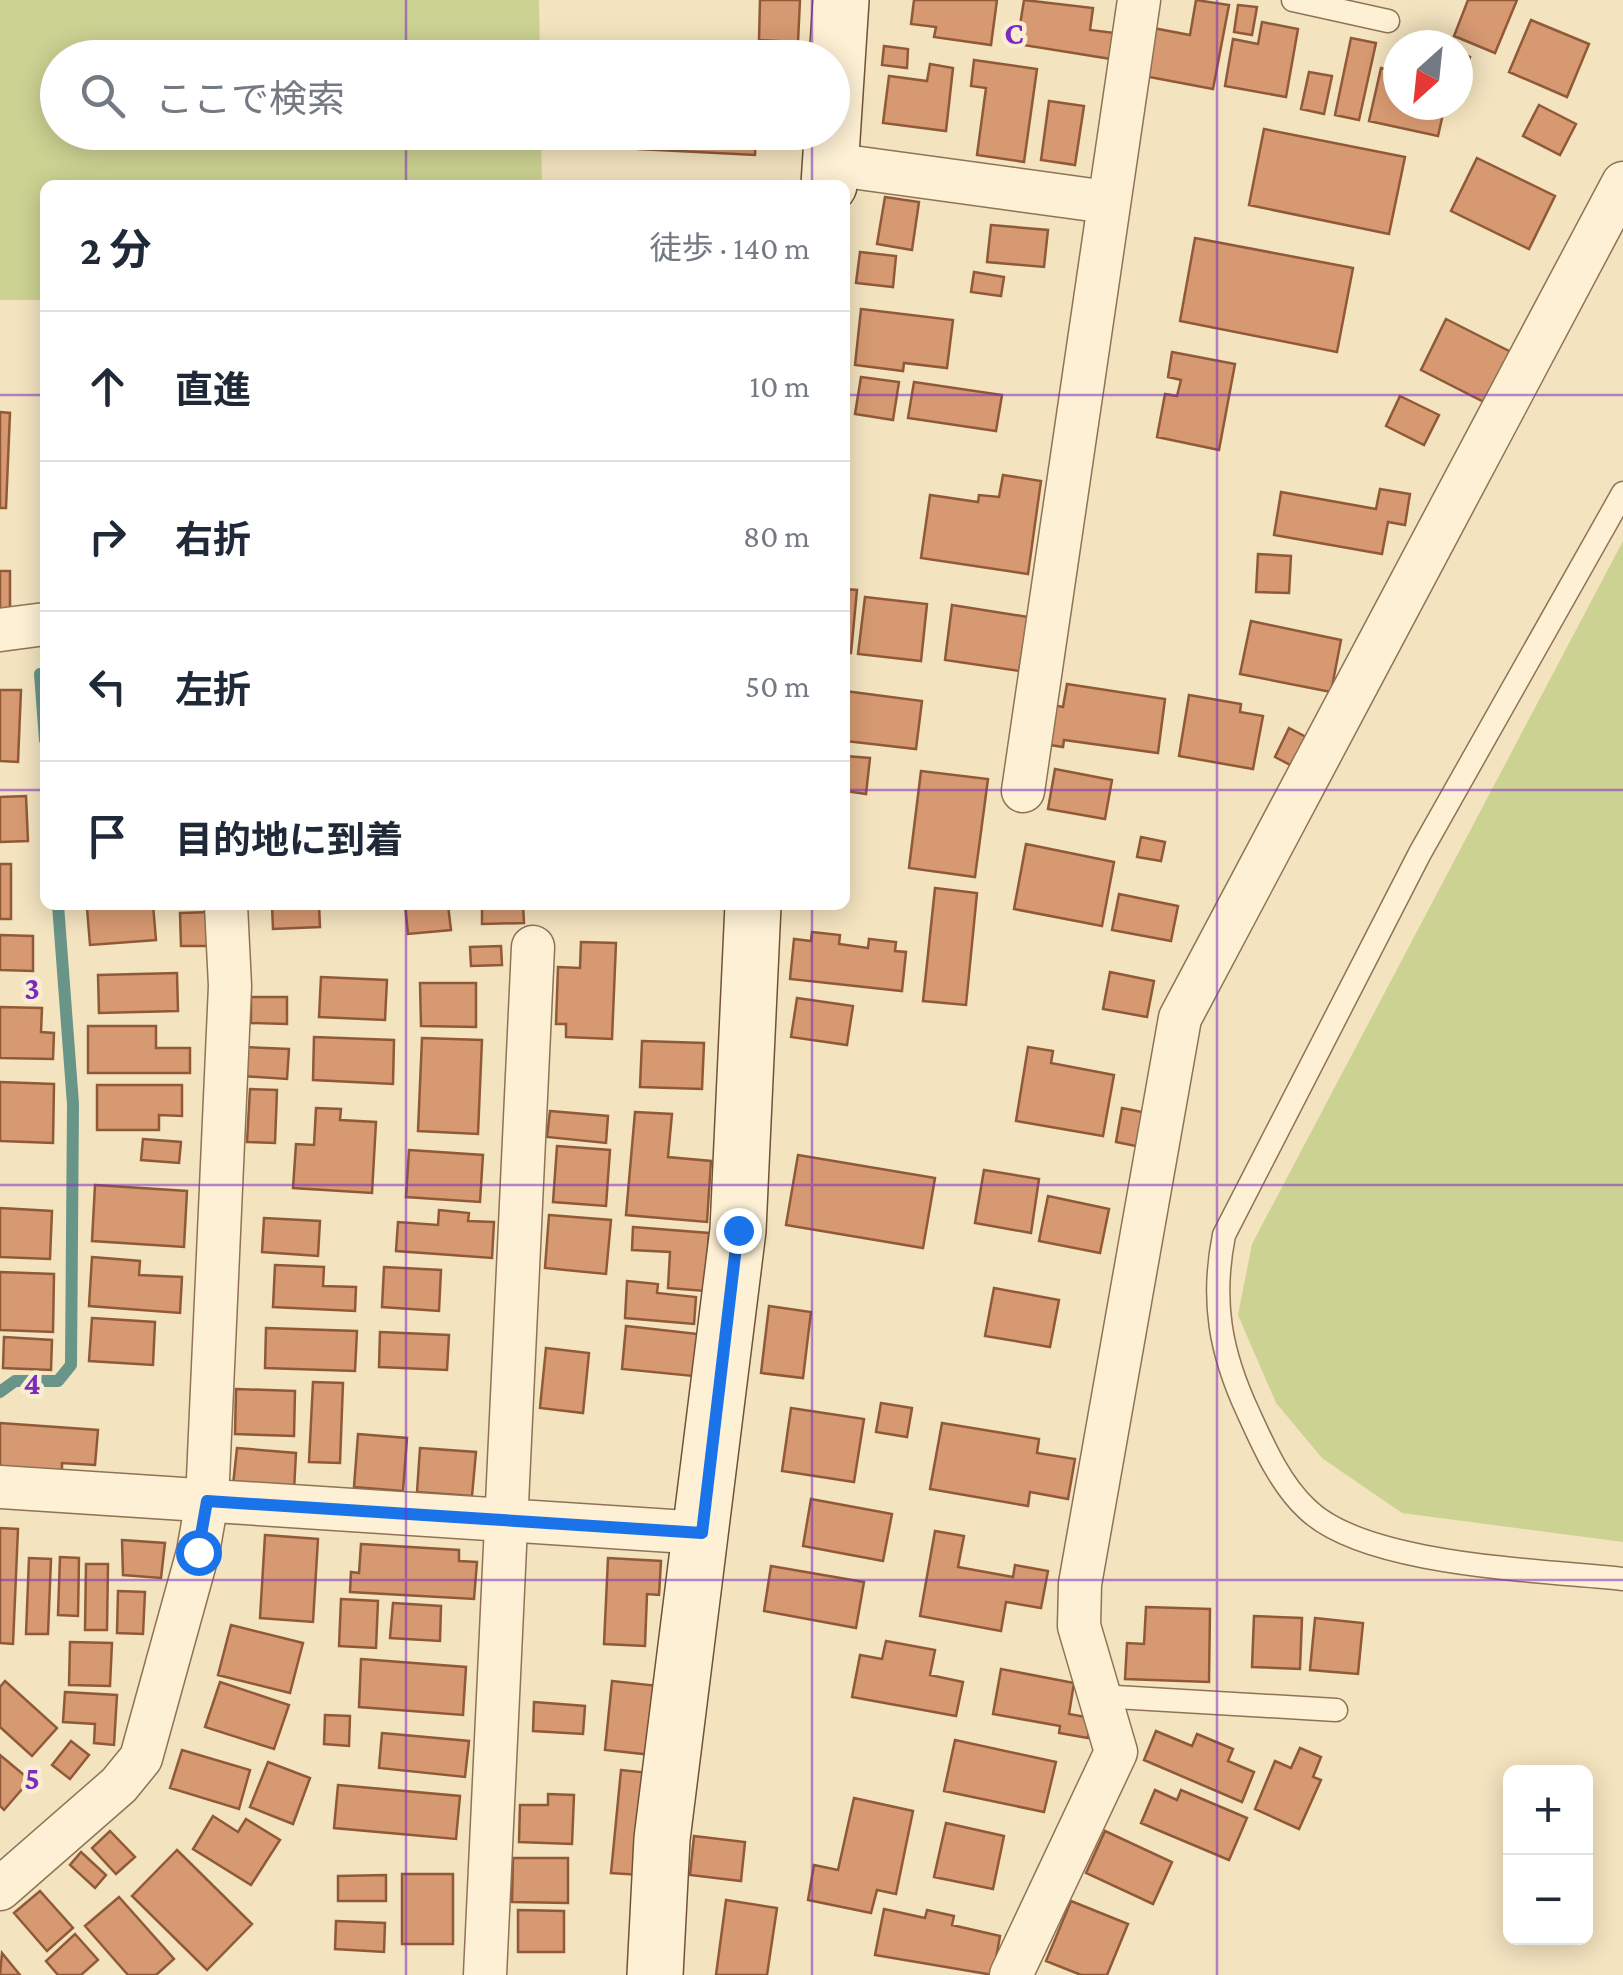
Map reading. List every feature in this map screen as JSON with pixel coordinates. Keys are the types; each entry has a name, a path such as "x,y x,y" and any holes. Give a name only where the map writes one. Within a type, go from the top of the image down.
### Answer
{"street":[{"path":"838,40 841,0"},
{"path":"1023,791 1107,202 1140,0"},
{"path":"830,174 1107,202"},
{"path":"1011,1975 1116,1752 1079,1626 1080,1584 1180,1018 1623,183"},
{"path":"0,630 40,625"},
{"path":"0,1888 119,1786 141,1758 198,1552 207,1501 230,986 226,910"},
{"path":"654,1975 662,1839 738,1230 753,910"},
{"path":"485,1975 533,946"},
{"path":"0,1486 702,1533"}],"lane":[{"path":"1293,0 1388,21"},
{"path":"1623,493 1411,870 1224,1235 1216,1275 1217,1322 1228,1370 1266,1454 1307,1510 1358,1541 1444,1559 1623,1579"},
{"path":"1099,1696 1336,1710"}],"green space":[{"path":"0,0 539,0 540,40 40,40 40,150 541,150 542,180 40,180 40,300 0,300"},
{"path":"1623,541 1623,1542 1402,1513 1322,1458 1276,1403 1238,1315 1252,1244"}],"building":[{"path":"760,0 800,0 798,40 759,40"},
{"path":"914,0 997,0 991,45 934,37 936,27 911,24"},
{"path":"1024,0 1093,8 1090,30 1115,33 1111,59 1017,44"},
{"path":"1196,0 1229,5 1213,89 1144,76 1153,28 1190,35"},
{"path":"1468,0 1517,0 1495,53 1473,44 1473,30 1456,30"},
{"path":"1238,5 1257,7 1252,35 1234,32"},
{"path":"1531,20 1589,44 1567,97 1509,72"},
{"path":"1262,22 1298,29 1286,97 1225,86 1233,39 1258,44"},
{"path":"1351,38 1376,43 1359,120 1335,115"},
{"path":"884,46 908,49 907,68 882,65"},
{"path":"974,60 1037,69 1024,162 977,155 986,88 971,86"},
{"path":"930,64 953,68 946,131 883,123 889,76 927,81"},
{"path":"1381,68 1383,120 1442,120 1438,136 1369,121"},
{"path":"1309,72 1332,76 1324,114 1301,109"},
{"path":"1049,101 1084,106 1075,165 1041,160"},
{"path":"1539,105 1576,124 1560,155 1523,136"},
{"path":"1264,129 1405,157 1389,234 1249,205"},
{"path":"658,150 755,150 755,155"},
{"path":"1477,158 1555,196 1529,249 1451,211"},
{"path":"885,197 919,202 912,250 877,244"},
{"path":"991,225 1048,230 1044,267 987,262"},
{"path":"1195,238 1353,268 1337,352 1180,321"},
{"path":"860,252 896,256 893,287 856,283"},
{"path":"974,272 1004,277 1001,296 971,292"},
{"path":"861,309 953,320 947,368 904,363 903,371 855,365"},
{"path":"1446,319 1513,353 1488,404 1421,370"},
{"path":"1172,352 1235,364 1219,450 1157,437 1165,394 1177,396 1181,380 1168,377"},
{"path":"861,377 899,382 893,420 855,414"},
{"path":"914,382 1002,395 996,431 908,418"},
{"path":"1400,396 1439,415 1424,445 1386,426"},
{"path":"0,412 10,413 6,508 0,508"},
{"path":"1003,475 1041,481 1028,574 921,558 930,495 978,502 979,495 999,497"},
{"path":"1380,489 1410,494 1405,525 1388,522 1382,554 1274,535 1281,492 1376,509"},
{"path":"1258,554 1291,556 1289,593 1256,592"},
{"path":"0,571 10,571 10,609 0,609"},
{"path":"850,589 857,590 850,653"},
{"path":"865,597 927,604 921,661 858,654"},
{"path":"952,605 1028,617 1019,671 945,660"},
{"path":"1251,621 1341,640 1331,692 1240,674"},
{"path":"1067,684 1165,699 1158,753 1064,740 1063,747 1037,743 1043,703 1063,707"},
{"path":"0,690 21,690 18,762 0,761"},
{"path":"850,692 922,701 916,749 850,742"},
{"path":"1189,695 1241,704 1240,712 1263,716 1253,769 1179,756"},
{"path":"1289,728 1310,739 1296,768 1275,757"},
{"path":"850,756 870,758 866,794 850,792"},
{"path":"1055,769 1112,780 1105,819 1048,809"},
{"path":"921,771 988,779 975,877 909,868"},
{"path":"26,796 28,841 0,842 0,797"},
{"path":"1141,837 1165,842 1161,861 1137,857"},
{"path":"1026,844 1114,862 1102,926 1014,909"},
{"path":"0,864 11,864 11,919 0,919"},
{"path":"935,888 977,893 966,1005 923,1001"},
{"path":"1119,894 1178,906 1171,941 1112,930"},
{"path":"87,910 153,910 156,940 90,945"},
{"path":"272,910 319,910 320,927 273,929"},
{"path":"406,910 449,910 451,930 408,934"},
{"path":"482,910 523,910 524,923 482,924"},
{"path":"211,912 211,946 181,946 180,913"},
{"path":"812,932 840,935 839,944 868,948 869,939 896,942 895,951 906,952 902,991 790,979 794,939 811,941"},
{"path":"0,935 33,936 33,971 0,970"},
{"path":"581,942 616,943 612,1039 566,1037 566,1024 556,1024 558,967 580,968"},
{"path":"501,946 502,965 471,966 470,947"},
{"path":"1110,972 1154,981 1147,1017 1103,1009"},
{"path":"177,973 178,1011 99,1013 98,975"},
{"path":"321,977 387,980 385,1020 319,1017"},
{"path":"420,983 476,983 476,1027 421,1026"},
{"path":"251,997 287,997 287,1024 251,1023"},
{"path":"797,998 853,1006 847,1045 791,1037"},
{"path":"0,1007 42,1008 41,1032 54,1033 53,1059 0,1058"},
{"path":"88,1026 156,1026 156,1048 190,1048 190,1073 88,1073"},
{"path":"314,1037 394,1040 393,1084 313,1080"},
{"path":"422,1038 482,1040 478,1134 418,1131"},
{"path":"642,1041 704,1043 702,1089 640,1087"},
{"path":"245,1047 289,1049 287,1079 243,1076"},
{"path":"1028,1047 1053,1051 1051,1063 1114,1075 1103,1136 1016,1121"},
{"path":"0,1082 54,1084 53,1143 0,1141"},
{"path":"97,1085 182,1085 182,1116 159,1115 159,1130 97,1130"},
{"path":"250,1089 277,1090 275,1143 247,1142"},
{"path":"316,1108 341,1109 340,1120 376,1122 372,1193 293,1188 296,1144 314,1145"},
{"path":"1122,1108 1147,1113 1141,1147 1116,1142"},
{"path":"550,1111 608,1116 606,1143 547,1137"},
{"path":"635,1112 672,1114 668,1157 711,1161 707,1222 626,1215"},
{"path":"143,1139 181,1142 179,1163 141,1160"},
{"path":"557,1146 610,1150 606,1206 553,1202"},
{"path":"409,1150 483,1155 480,1202 406,1197"},
{"path":"798,1155 935,1178 923,1248 786,1225"},
{"path":"984,1170 1039,1179 1031,1233 975,1223"},
{"path":"95,1185 187,1191 184,1247 92,1241"},
{"path":"1048,1196 1109,1209 1100,1253 1039,1241"},
{"path":"0,1208 52,1211 50,1259 0,1257"},
{"path":"439,1210 469,1213 468,1221 494,1222 492,1258 396,1251 398,1222 438,1225"},
{"path":"549,1215 611,1220 606,1274 545,1268"},
{"path":"264,1218 320,1221 318,1256 262,1252"},
{"path":"633,1227 709,1233 705,1291 668,1288 670,1252 632,1250"},
{"path":"92,1257 140,1261 139,1275 182,1277 180,1313 89,1306"},
{"path":"275,1265 324,1267 323,1286 356,1287 355,1311 273,1307"},
{"path":"384,1267 441,1270 439,1311 382,1307"},
{"path":"0,1272 54,1274 53,1332 0,1330"},
{"path":"627,1281 658,1284 657,1293 696,1297 694,1324 625,1318"},
{"path":"994,1288 1059,1300 1050,1347 985,1336"},
{"path":"769,1306 811,1312 803,1378 761,1373"},
{"path":"92,1318 155,1322 153,1365 89,1361"},
{"path":"626,1326 698,1334 693,1376 622,1369"},
{"path":"266,1328 357,1331 355,1371 265,1368"},
{"path":"380,1332 449,1335 447,1370 379,1367"},
{"path":"4,1337 52,1340 51,1370 3,1368"},
{"path":"546,1348 589,1353 583,1413 540,1408"},
{"path":"313,1382 343,1383 340,1463 309,1462"},
{"path":"236,1389 295,1391 294,1436 235,1434"},
{"path":"881,1403 912,1408 907,1437 876,1432"},
{"path":"791,1408 864,1419 854,1482 782,1471"},
{"path":"0,1423 98,1430 95,1465 62,1463 62,1471 0,1475"},
{"path":"942,1423 1039,1439 1037,1453 1075,1459 1068,1499 1030,1492 1028,1506 930,1489"},
{"path":"358,1434 407,1438 403,1491 354,1487"},
{"path":"237,1448 296,1453 294,1490 233,1485"},
{"path":"420,1448 476,1452 472,1496 417,1492"},
{"path":"811,1499 892,1514 883,1561 803,1546"},
{"path":"0,1528 18,1529 13,1644 0,1643"},
{"path":"935,1531 964,1536 958,1567 1013,1577 1015,1565 1048,1571 1041,1608 1006,1602 1001,1631 920,1616"},
{"path":"265,1535 318,1539 313,1622 260,1618"},
{"path":"122,1540 165,1543 161,1578 123,1575"},
{"path":"361,1544 459,1550 459,1561 477,1562 474,1599 350,1592 351,1572 359,1573"},
{"path":"60,1557 79,1558 78,1616 58,1615"},
{"path":"29,1558 51,1559 48,1634 26,1634"},
{"path":"608,1558 661,1561 659,1595 647,1594 645,1646 604,1644"},
{"path":"86,1564 108,1564 107,1630 85,1630"},
{"path":"771,1566 864,1582 856,1628 764,1611"},
{"path":"118,1591 145,1592 143,1634 117,1633"},
{"path":"341,1599 378,1601 376,1648 339,1646"},
{"path":"393,1603 441,1606 440,1641 390,1638"},
{"path":"1146,1607 1210,1609 1209,1682 1125,1679 1127,1643 1144,1644"},
{"path":"1254,1616 1302,1618 1300,1669 1252,1667"},
{"path":"1315,1618 1363,1623 1358,1674 1310,1670"},
{"path":"231,1625 303,1643 290,1693 218,1675"},
{"path":"886,1641 935,1650 930,1675 963,1682 956,1716 852,1697 860,1655 882,1659"},
{"path":"70,1642 112,1643 110,1686 69,1685"},
{"path":"361,1659 466,1667 463,1715 359,1707"},
{"path":"1001,1669 1074,1683 1069,1714 1091,1718 1088,1738 1059,1733 1060,1726 993,1714"},
{"path":"5,1681 57,1728 32,1756 0,1727 0,1687"},
{"path":"612,1681 659,1686 653,1755 605,1750"},
{"path":"220,1682 289,1705 274,1749 205,1727"},
{"path":"65,1692 117,1695 114,1745 94,1743 95,1724 63,1722"},
{"path":"534,1702 585,1706 583,1734 533,1731"},
{"path":"325,1715 350,1716 349,1746 324,1744"},
{"path":"1156,1731 1192,1746 1197,1734 1233,1749 1228,1761 1254,1772 1242,1802 1144,1760"},
{"path":"382,1733 469,1741 465,1777 379,1768"},
{"path":"955,1740 1056,1762 1044,1812 944,1791"},
{"path":"71,1741 89,1755 70,1779 52,1765"},
{"path":"1300,1748 1321,1757 1313,1777 1321,1780 1299,1829 1255,1809 1275,1761 1291,1768"},
{"path":"182,1750 250,1770 239,1809 170,1788"},
{"path":"0,1755 30,1780 4,1810 0,1806"},
{"path":"268,1762 310,1778 293,1824 250,1807"},
{"path":"621,1770 650,1773 641,1875 611,1873"},
{"path":"338,1785 460,1796 456,1839 334,1828"},
{"path":"1155,1790 1177,1800 1181,1790 1247,1818 1229,1860 1141,1823"},
{"path":"548,1794 574,1795 572,1844 519,1842 520,1805 548,1805"},
{"path":"854,1798 913,1811 896,1894 877,1890 871,1913 808,1900 814,1865 838,1870"},
{"path":"213,1816 238,1832 246,1819 280,1840 251,1885 193,1849"},
{"path":"946,1823 1004,1836 993,1889 934,1877"},
{"path":"110,1831 135,1857 116,1874 92,1848"},
{"path":"1105,1831 1172,1862 1153,1904 1086,1873"},
{"path":"694,1836 745,1842 741,1881 690,1875"},
{"path":"177,1850 252,1924 207,1970 132,1896"},
{"path":"81,1852 106,1875 95,1888 70,1865"},
{"path":"513,1858 568,1858 568,1903 512,1902"},
{"path":"402,1874 453,1874 453,1944 402,1944"},
{"path":"386,1875 386,1901 338,1901 338,1876"},
{"path":"40,1891 73,1928 47,1951 14,1913"},
{"path":"119,1897 174,1959 156,1975 128,1975 85,1926"},
{"path":"726,1900 777,1908 767,1975 716,1975"},
{"path":"1071,1901 1128,1924 1107,1975 1081,1975 1046,1961"},
{"path":"884,1909 925,1918 927,1910 954,1916 952,1925 1000,1936 993,1975 875,1955"},
{"path":"518,1910 564,1911 564,1952 518,1952"},
{"path":"336,1921 385,1923 384,1952 335,1949"},
{"path":"75,1934 98,1960 81,1975 58,1975 46,1961"},
{"path":"2,1953 20,1975 0,1975"}],"waterway":[{"path":"0,1392 15,1381 58,1381 71,1365 73,1104 58,910"}],"route":[{"path":"198,1552 207,1501 702,1533 738,1230"}]}
